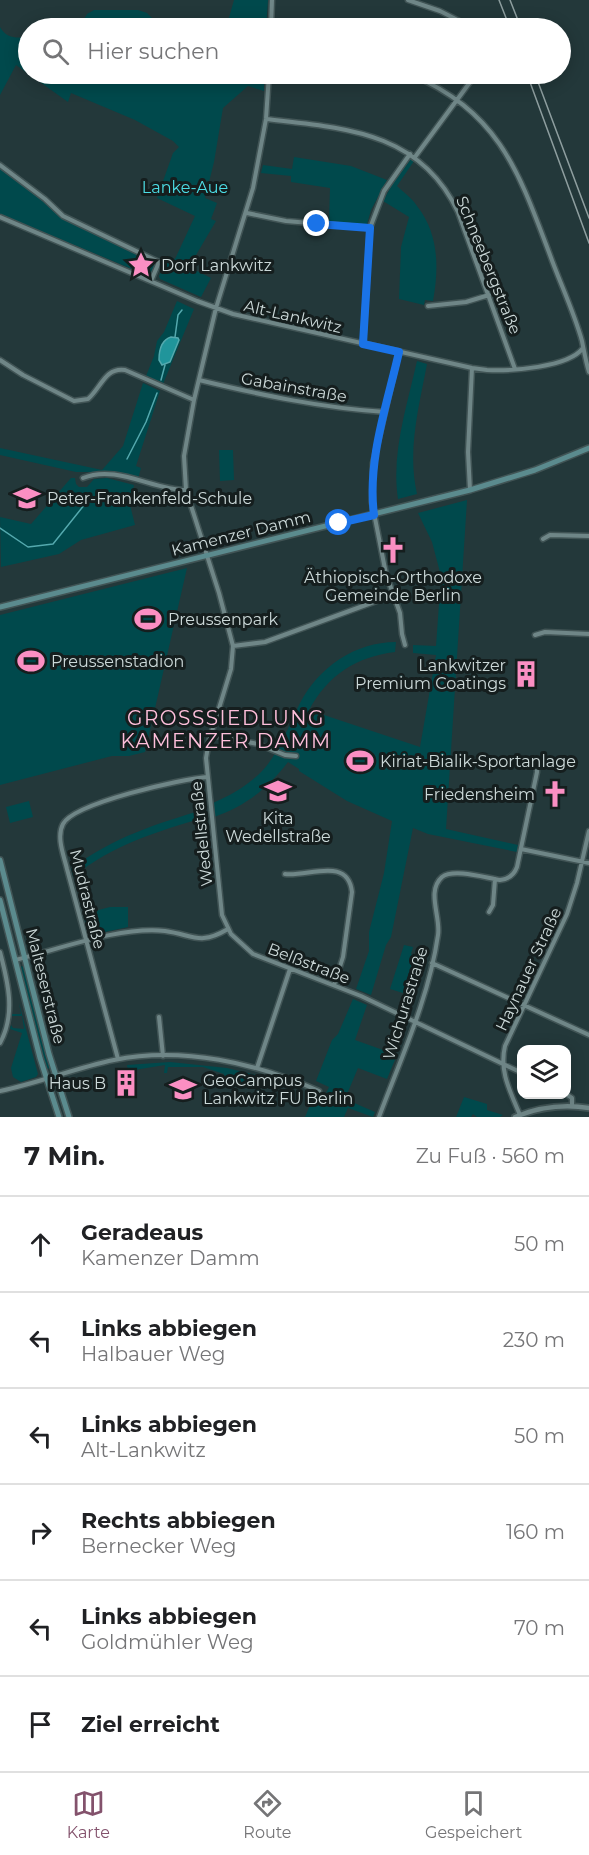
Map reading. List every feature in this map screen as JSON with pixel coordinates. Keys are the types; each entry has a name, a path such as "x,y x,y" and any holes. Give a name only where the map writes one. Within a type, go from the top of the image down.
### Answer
{"main road":[{"name":"Kamenzer Damm","path":"0,607 470,490 540,468 589,448"},
{"name":"Malteserstraße","path":"0,860 69,1117"},
{"name":"Malteserstraße","path":"0,900 46,1078 58,1114"},
{"path":"58,1114 66,1107"}],"street":[{"path":"271,18 272,0"},
{"path":"408,0 454,18"},
{"name":"Wedellstraße","path":"228,929 220,907 206,758 231,669 233,646 186,490 184,456 194,400 216,308 247,213 256,175 266,119 268,84"},
{"path":"432,84 457,100 487,128 517,171 554,266 583,348 589,372"},
{"path":"363,344 370,228 384,191 469,84"},
{"name":"Schneebergstraße","path":"266,119 360,132 391,143 412,156 435,176 456,206 515,369"},
{"path":"0,165 45,199 63,216 159,262 152,281"},
{"path":"247,213 286,221 370,228"},
{"name":"Alt-Lankwitz","path":"0,217 216,308 249,318 363,344 472,368 515,369 557,362 576,356 583,348"},
{"path":"428,306 466,303 489,295"},
{"path":"399,352 372,473 374,515 393,595 400,613 405,645"},
{"path":"0,360 23,375 74,401 88,399 108,375 119,369 194,400"},
{"path":"470,490 468,452 472,368"},
{"name":"Gabainstraße","path":"199,380 327,407 385,412"},
{"path":"83,478 107,474 186,490"},
{"path":"543,539 550,535 589,536"},
{"path":"233,646 265,642 393,595"},
{"path":"535,635 545,632 589,634"},
{"path":"211,735 258,744 285,755 296,756"},
{"path":"489,912 493,905 495,879 504,879 513,874 521,849 537,772 536,759"},
{"name":"Mudrastraße","path":"118,1059 60,834 64,822 77,812 151,788 207,777"},
{"name":"Haynauer Straße","path":"502,1063 505,1046 566,916 583,861 589,831"},
{"path":"521,849 589,863"},
{"path":"285,874 333,870 344,874 351,884 352,892 344,952 334,985"},
{"name":"Wichurastraße","path":"379,1117 416,1021 432,963 439,931 435,897 439,881 445,875 454,873 495,879"},
{"path":"15,960 123,933 165,931 206,939 228,929"},
{"name":"Belßstraße","path":"228,929 237,942 251,953 334,985 416,1021 517,1070"},
{"path":"0,952 10,992 8,1028 0,1043"},
{"path":"432,963 589,1035"},
{"path":"257,1068 290,969"},
{"path":"159,1017 163,1056"},
{"path":"0,1091 118,1059 163,1056 206,1058 257,1068 319,1090"},
{"path":"502,1063 518,1116 547,1107 589,1108"},
{"path":"571,1097 572,1106"}],"green space":[{"path":"234,0 268,0 267,18 229,18"},
{"path":"94,10 138,10 147,13 152,18 85,18"},
{"path":"0,27 9,36 18,37 18,66 16,65 0,95"},
{"name":"Lanke-Aue","path":"43,84 264,84 264,91 248,86 223,108 205,198 217,203 211,219 216,221 189,267 211,278 201,297 160,279 159,276 169,256 175,259 195,216 157,198 173,153 179,147 173,141 135,120 71,93 68,102"},
{"path":"294,157 351,166 387,180 371,210 367,224 329,221 330,188 291,182 291,176 261,173 263,165 292,169"},
{"path":"411,159 414,161 397,186 417,206 424,217 430,228 436,252 433,301 425,300 424,305 399,299 401,247 409,217 383,201"},
{"path":"0,168 45,201 62,218 151,259 155,267 151,277 0,214"},
{"path":"177,301 194,309 163,384 146,376 157,341 164,332"},
{"path":"417,361 427,364 414,445 414,478 417,494 398,499 396,482 398,447"},
{"path":"143,383 160,391 136,466 141,468 138,479 108,472 76,472 0,455 0,448 102,470 123,446"},
{"path":"219,450 233,450 234,480 220,481"},
{"path":"71,478 75,478 79,487 87,487 94,479 107,478 134,485 130,505 135,525 81,540 59,554 1,567 0,517 31,524"},
{"path":"467,500 446,829 518,845 517,852 428,834 413,828 391,937 386,945 371,995 356,989 369,951 369,932 384,873 392,821 347,801 288,762 256,795 226,813 214,817 213,803 243,787 268,764 282,742 300,703 317,678 340,659 366,646 396,642 395,652 368,658 344,670 325,687 309,710 420,747 436,655 413,653 413,645 436,646 441,576 432,542 418,513"},
{"path":"187,568 145,752 129,756 112,756 0,785 0,615"},
{"path":"29,801 33,817 10,823 6,807"},
{"path":"205,809 206,817 120,847 73,877 71,869 103,848 152,826"},
{"path":"110,907 128,907 128,927 91,935 87,933 83,914"},
{"path":"404,945 413,947 411,954 414,956 403,993 390,989"},
{"path":"24,966 51,1068 46,1069 19,967"},
{"path":"353,999 367,1005 355,1040 397,1055 387,1079 358,1068 345,1099 375,1112 373,1117 348,1108 344,1117 305,1117 314,1096 323,1100 329,1087 316,1081 332,1040 338,1034"},
{"path":"19,1003 38,1074 36,1077 21,1082 13,1077 11,1068 22,1033 10,1029 11,1025 13,1028 24,1029 22,1016 12,1016 12,1014 21,1014"},
{"path":"170,1062 227,1068 272,1079 270,1085 255,1081 254,1085 241,1083 241,1080 236,1079 235,1081 223,1079 224,1074 203,1067 168,1067 167,1073 164,1073 165,1065 128,1071 127,1065"},
{"path":"464,1097 487,1104 487,1110 503,1115 477,1117 473,1114 471,1117 456,1117"}],"shaded area":[{"path":"171,337 179,340 170,362 162,365 159,360 160,349 165,340"}],"waterway":[{"path":"175,337 178,315 182,310"},
{"path":"161,380 165,365"},
{"path":"127,459 146,422 157,393"},
{"path":"0,528 28,547 53,544 89,499"}],"tram line":[{"path":"499,0 506,18"},
{"path":"531,84 589,243"}],"railway":[{"path":"510,0 517,18"},
{"path":"539,84 589,218"}],"place":[{"name":"Dorf Lankwitz","path":"141,265"},
{"name":"Peter-Frankenfeld-Schule","path":"27,498"},
{"name":"Äthiopisch-Orthodoxe Gemeinde Berlin","path":"393,550"},
{"name":"Preussenpark","path":"148,619"},
{"name":"Preussenstadion","path":"31,661"},
{"name":"Lankwitzer Premium Coatings","path":"526,674"},
{"name":"Kiriat-Bialik-Sportanlage","path":"360,761"},
{"name":"Kita Wedellstraße","path":"278,791"},
{"name":"Friedensheim","path":"555,794"},
{"name":"Haus B","path":"126,1083"},
{"name":"GeoCampus Lankwitz FU Berlin","path":"183,1089"}],"district":[{"name":"GROSSSIEDLUNG KAMENZER DAMM","path":"226,730"}],"route":[{"path":"317,224 370,228 363,344 399,352 373,463 374,515 339,523"}]}
